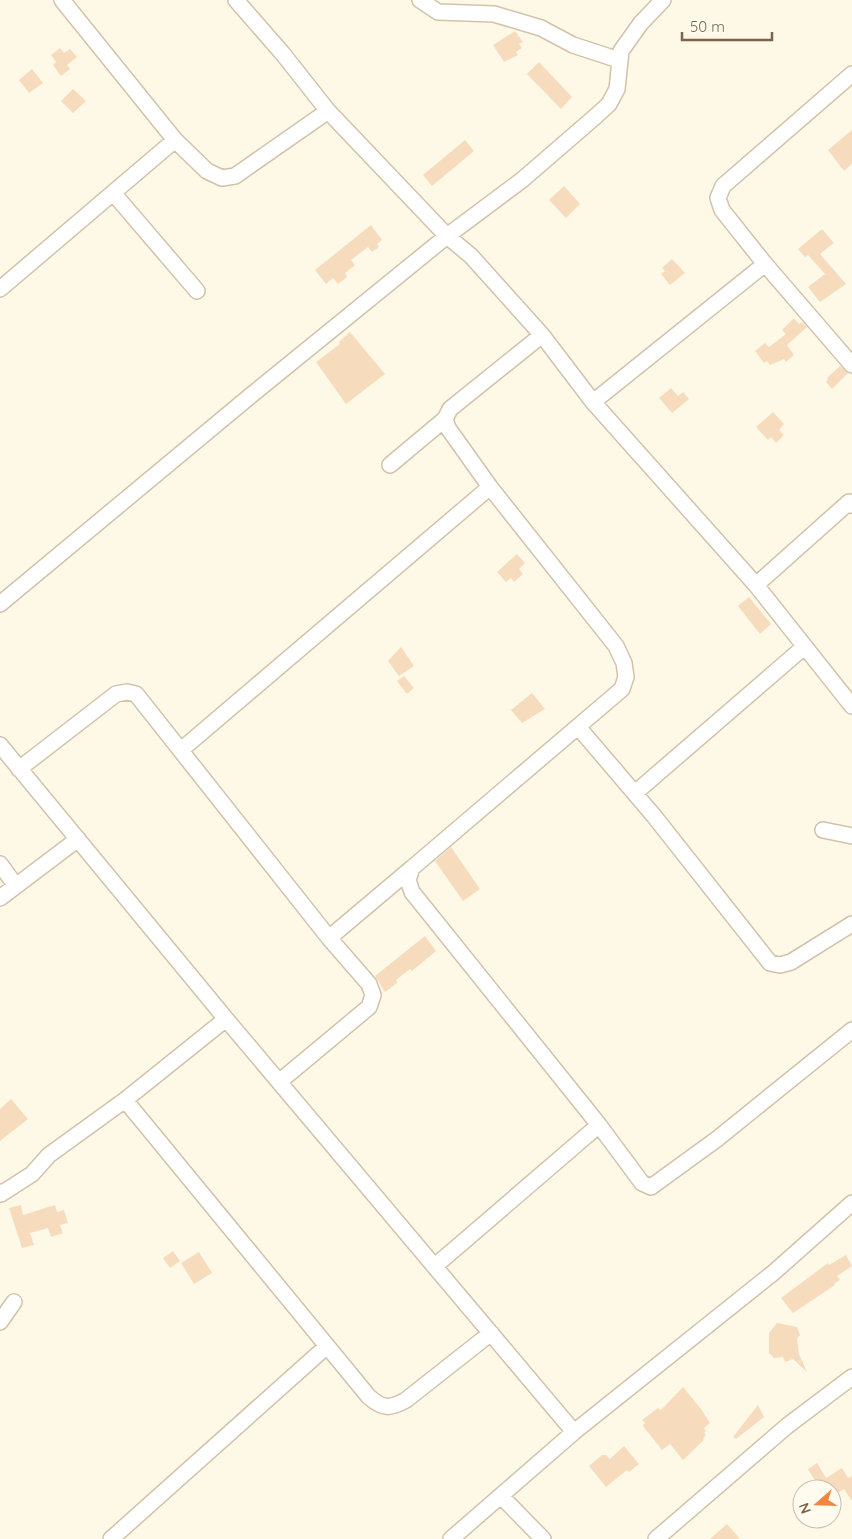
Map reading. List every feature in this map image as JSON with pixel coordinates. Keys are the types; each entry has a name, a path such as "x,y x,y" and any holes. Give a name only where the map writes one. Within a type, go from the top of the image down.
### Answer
{"street":[{"path":"62,0 175,140 207,171 222,178 235,176 328,111"},
{"path":"236,0 283,54 328,111 447,236 471,256 542,335 593,402 756,585 852,706"},
{"path":"420,0 438,12 494,14 541,28 573,44 619,60"},
{"path":"0,604 38,575 249,397 447,236 522,180 608,104 617,90 619,60 626,43 663,0"},
{"path":"852,74 723,186 718,198 722,210 765,264 852,365"},
{"path":"0,289 114,194 175,140"},
{"path":"114,194 197,290"},
{"path":"593,402 765,264"},
{"path":"390,464 445,419 450,409 542,335"},
{"path":"328,938 579,728 622,689 626,677 624,663 616,646 490,488 448,428 445,419"},
{"path":"181,750 490,488"},
{"path":"756,585 851,502"},
{"path":"634,793 804,647"},
{"path":"19,769 116,694 127,692 136,694 328,938 369,984 373,995 369,1007 279,1082"},
{"path":"579,728 634,793 770,963 780,965 791,962 852,924"},
{"path":"0,745 226,1019 574,1432"},
{"path":"823,830 852,836"},
{"path":"0,898 78,839"},
{"path":"0,864 16,886"},
{"path":"412,868 408,880 412,892 642,1183 651,1187 852,1030"},
{"path":"0,1192 2,1194 32,1174 50,1155 125,1100 226,1019"},
{"path":"125,1100 369,1397 380,1407 392,1408 406,1400 490,1333"},
{"path":"435,1266 598,1125"},
{"path":"451,1539 574,1432 773,1273 852,1203"},
{"path":"0,1322 14,1302"},
{"path":"111,1539 327,1346"},
{"path":"656,1539 787,1426 852,1377"},
{"path":"501,1496 543,1539"}],"building":[{"path":"515,31 523,42 519,44 522,48 516,52 518,55 504,62 493,45"},
{"path":"60,48 64,53 70,49 77,57 67,65 70,69 61,76 53,65 56,62 51,55"},
{"path":"539,62 572,97 561,109 527,74"},
{"path":"32,69 43,83 29,93 19,80"},
{"path":"73,89 86,101 73,113 61,101"},
{"path":"852,130 852,164 844,171 828,150"},
{"path":"465,140 474,151 432,186 423,175"},
{"path":"564,186 580,204 566,218 549,200"},
{"path":"371,225 382,240 377,244 379,247 372,252 368,247 351,260 355,265 345,273 347,277 338,284 333,278 326,284 315,270"},
{"path":"822,229 834,243 820,254 846,284 820,302 808,287 825,274 808,255 805,257 798,249"},
{"path":"672,259 685,273 670,285 661,274 665,271 662,268"},
{"path":"794,318 799,324 802,322 807,327 787,345 794,355 786,362 784,359 770,365 767,361 764,363 755,351 765,343 769,347 786,334 782,330"},
{"path":"350,332 385,374 346,404 316,362 340,344 339,342"},
{"path":"840,366 848,373 832,389 826,382 827,378"},
{"path":"671,388 678,396 683,392 689,399 672,413 659,398"},
{"path":"773,412 784,424 779,430 784,435 776,443 771,437 768,440 756,427"},
{"path":"517,554 525,563 519,569 523,574 514,582 511,578 506,582 497,572"},
{"path":"749,597 771,624 760,634 738,606"},
{"path":"401,647 414,666 399,676 388,661"},
{"path":"404,676 414,688 407,694 397,681"},
{"path":"532,693 545,709 522,723 511,710"},
{"path":"451,847 480,889 463,901 435,861"},
{"path":"425,936 436,951 412,971 410,969 396,980 397,983 385,992 375,976"},
{"path":"11,1099 28,1119 0,1141 0,1109"},
{"path":"21,1205 23,1215 55,1205 57,1212 64,1210 68,1223 60,1225 63,1233 51,1237 48,1228 30,1233 34,1245 22,1248 9,1208"},
{"path":"173,1251 180,1261 170,1268 163,1258"},
{"path":"199,1252 212,1273 194,1284 181,1263"},
{"path":"846,1255 852,1266 837,1276 840,1280 793,1313 781,1298 828,1263 829,1265"},
{"path":"777,1323 797,1327 800,1335 797,1339 799,1354 807,1372 793,1359 785,1362 783,1357 774,1358 769,1353 769,1333"},
{"path":"683,1387 710,1423 704,1428 706,1435 704,1440 683,1460 670,1444 662,1450 643,1426 645,1423 642,1420 658,1408 661,1410"},
{"path":"758,1405 764,1417 736,1439 733,1437"},
{"path":"624,1446 639,1464 629,1472 627,1470 606,1487 589,1466 602,1455 606,1455 610,1459"},
{"path":"817,1463 826,1478 842,1468 848,1478 852,1476 852,1501 844,1489 842,1490 842,1479 814,1479 808,1469"},
{"path":"727,1524 740,1539 710,1539"}]}
